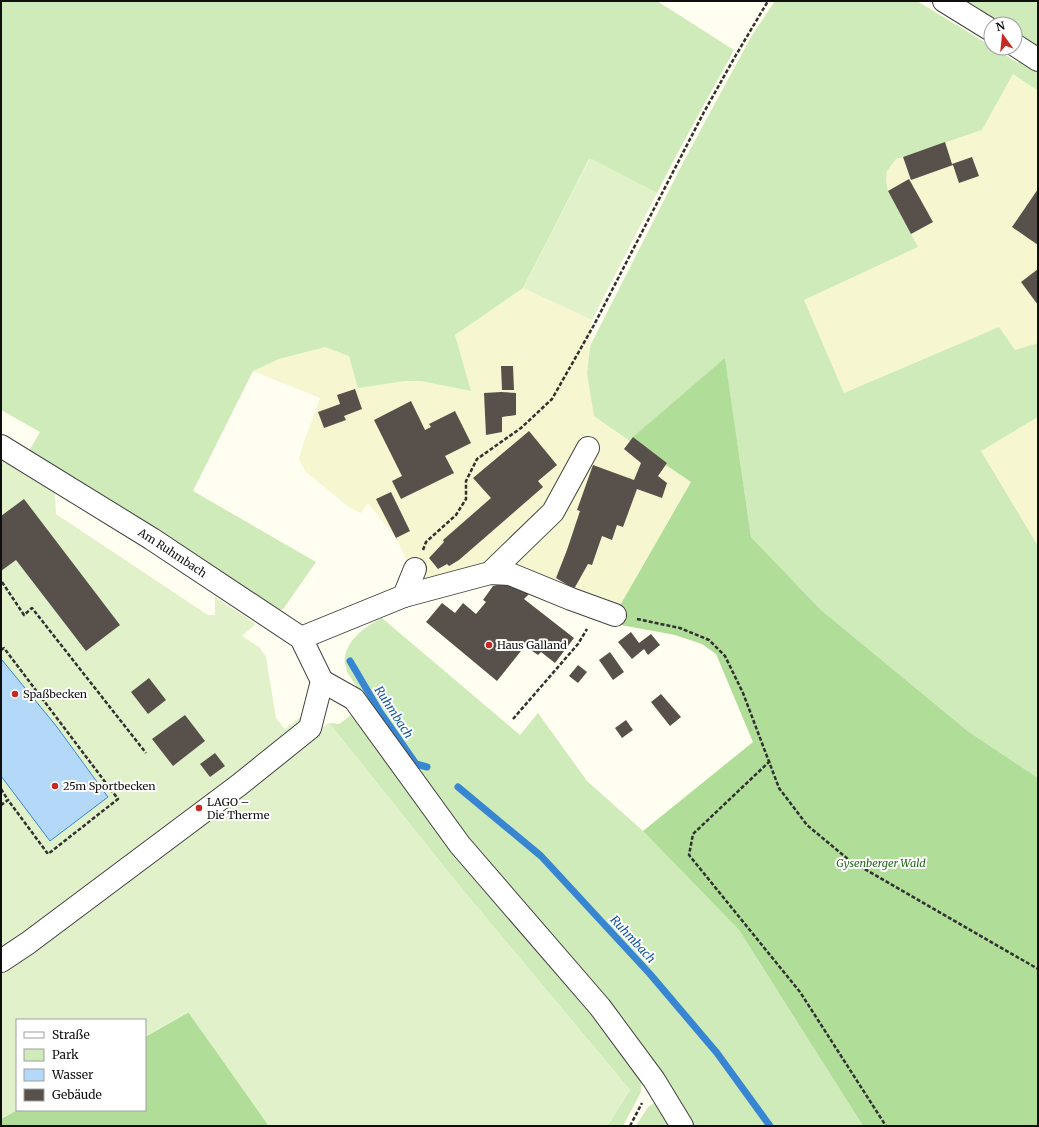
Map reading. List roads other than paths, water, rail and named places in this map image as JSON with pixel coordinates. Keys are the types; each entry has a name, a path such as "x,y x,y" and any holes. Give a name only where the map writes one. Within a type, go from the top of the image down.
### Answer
{"street":[{"path":"944,1 983,25"},
{"path":"1023,50 1038,60"},
{"name":"Am Ruhmbach","path":"1,446 152,539 301,638"},
{"path":"490,573 554,512 588,448"},
{"path":"404,596 415,569"},
{"path":"607,612 510,574 490,573 404,596 301,638 322,681 354,699 460,845 600,1007 654,1080 682,1126"},
{"path":"1,961 28,943 239,785 310,728 322,681"}],"water":[{"name":"25m Sportbecken","path":"2,660 57,727 108,797 50,841 1,776"}],"waterway":[{"name":"Ruhmbach","path":"350,661 380,712 416,764 427,767"},
{"name":"Ruhmbach","path":"458,787 541,856 650,974 717,1053 770,1126"}],"place":[{"name":"Haus Galland","path":"489,645"},
{"name":"Spaßbecken","path":"15,694"},
{"name":"25m Sportbecken","path":"55,786"},
{"name":"LAGO – Die Therme","path":"199,808"}],"park label":[{"name":"Gysenberger Wald","path":"881,863"}]}
